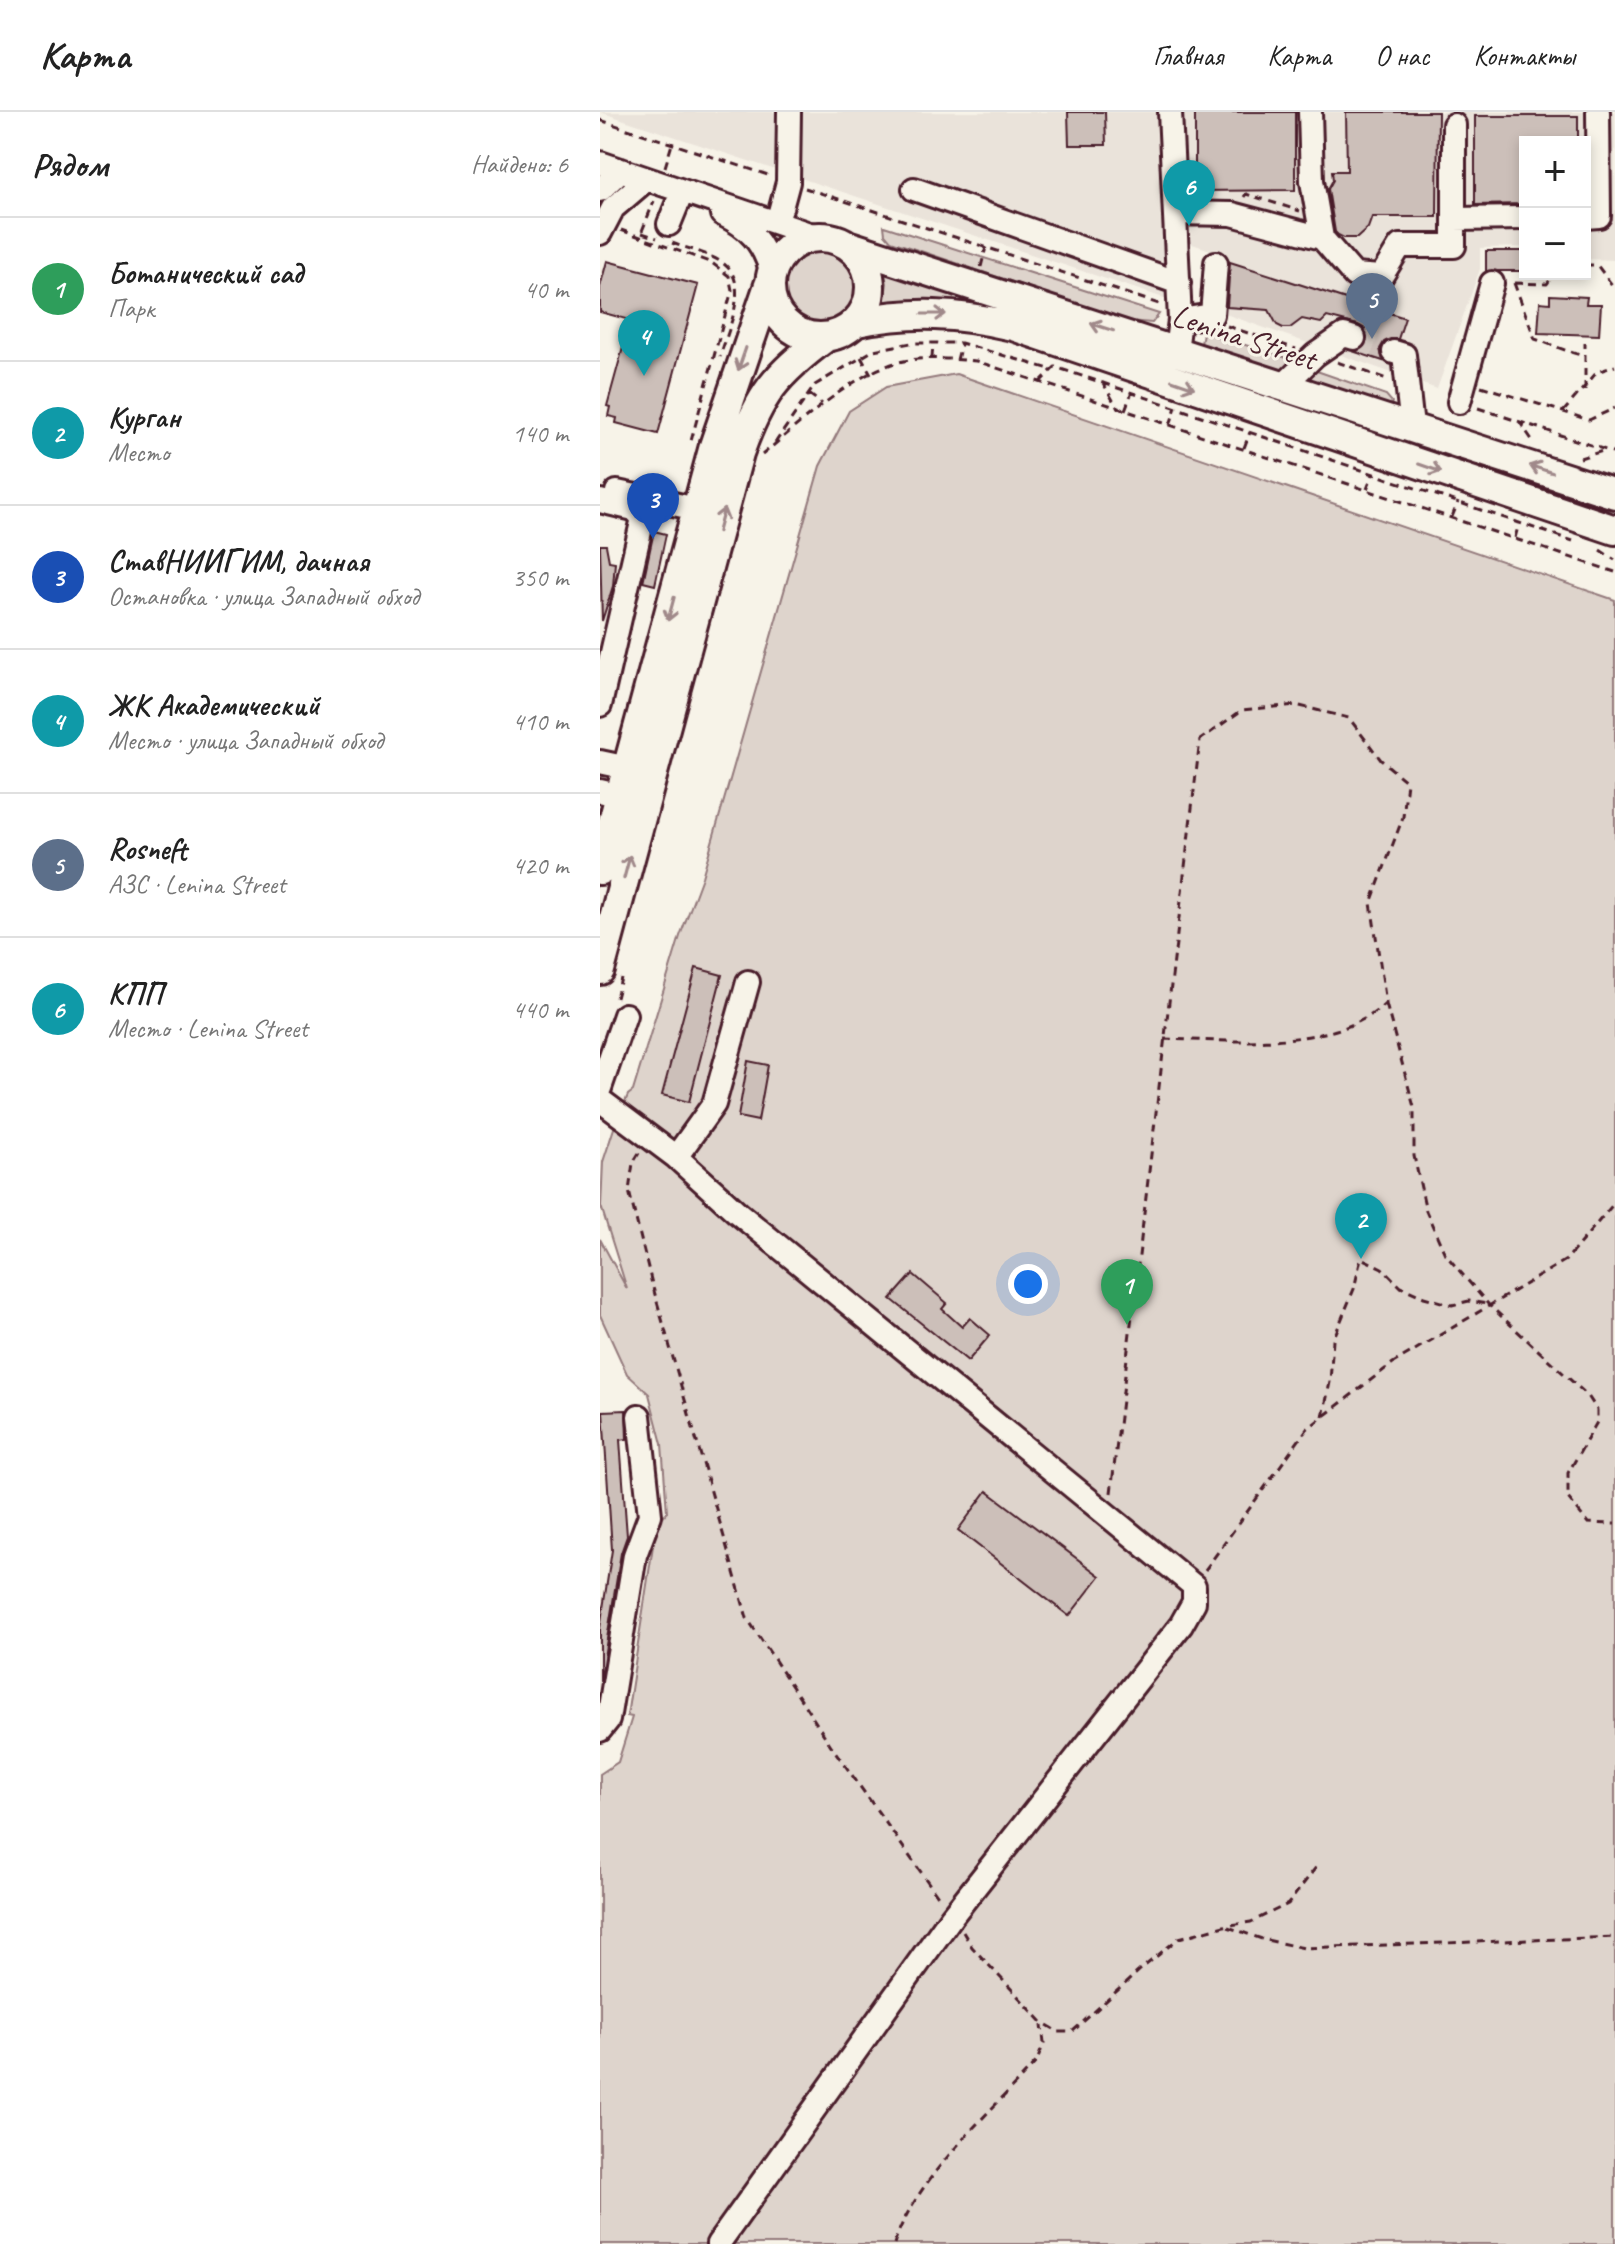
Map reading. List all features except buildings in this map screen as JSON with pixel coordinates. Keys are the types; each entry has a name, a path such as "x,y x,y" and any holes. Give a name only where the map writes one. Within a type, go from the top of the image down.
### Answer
{"main road":[{"path":"600,870 611,793 628,768 726,405 770,278 781,254 796,242 815,236 833,238 850,246 866,266 871,291 866,308 857,322 843,332 826,337 809,336 786,324 771,303 770,278"},
{"name":"Lenina Street","path":"850,246 1615,494"},
{"name":"Lenina Street","path":"857,322 904,314 948,314 1013,326 1615,530"},
{"path":"600,970 739,453 753,414 773,382 826,337"}],"street":[{"path":"777,223 788,182 789,112"},
{"path":"1170,112 1179,283 1186,316 1176,351"},
{"path":"1310,112 1312,181 1322,238 1354,275 1381,277 1400,246 1454,246 1454,125"},
{"path":"1591,217 1599,216 1598,112"},
{"path":"600,190 611,167 647,179 742,224 755,235 767,254 770,278"},
{"path":"602,228 613,208 647,179"},
{"path":"914,189 1179,283"},
{"path":"674,192 815,236"},
{"path":"669,224 674,192"},
{"path":"1175,213 1232,214 1322,238"},
{"path":"1454,219 1519,218"},
{"path":"1186,316 1212,315 1216,263"},
{"path":"1463,392 1478,328 1503,283"},
{"path":"1284,385 1315,355 1344,335 1354,338"},
{"path":"1394,352 1404,355 1412,427"},
{"path":"600,489 697,509"},
{"path":"600,501 634,509 643,518 600,705"},
{"path":"600,762 628,768"},
{"path":"676,1157 714,1104 748,982"},
{"path":"600,1088 625,1015"},
{"path":"600,1100 676,1157 738,1213 1194,1586 1194,1602 1181,1625 952,1916 718,2244"},
{"path":"600,1730 608,1720 635,1555 650,1515 639,1416"}],"path":[{"path":"600,120 1186,316 1408,385"},
{"path":"602,228 712,263 729,276 732,290 694,442 737,295 735,278 731,270 714,258 642,233"},
{"path":"1591,265 1597,265 1615,289"},
{"path":"1503,283 1547,284 1550,280"},
{"path":"1503,283 1535,339 1558,350 1585,356"},
{"path":"773,446 815,385 874,350 911,343 961,343 1053,370"},
{"path":"932,358 933,343"},
{"path":"1585,343 1585,390"},
{"path":"861,357 871,375"},
{"path":"757,459 838,393 889,365 932,358 976,361 1615,572"},
{"path":"1563,412 1585,390 1597,372 1615,366"},
{"path":"1040,382 1055,367 1574,541"},
{"path":"1103,383 1117,407"},
{"path":"1125,410 1132,392"},
{"path":"1463,392 1589,420 1615,408"},
{"path":"1463,392 1519,421 1615,453"},
{"path":"809,394 823,405"},
{"path":"1170,425 1176,407"},
{"path":"1519,421 1533,443 1545,447"},
{"path":"1244,449 1250,432"},
{"path":"1570,455 1583,459 1606,450"},
{"path":"1367,489 1373,474"},
{"path":"1452,518 1458,502"},
{"path":"1515,538 1519,523"},
{"path":"1588,546 1602,550 1615,560"},
{"path":"1108,1517 1200,740 1242,710 1296,705 1349,718 1381,760 1407,782 1403,817 1371,903 1386,1003 1414,1107 1414,1156 1426,1211 1445,1254 1488,1304 1588,1396 1597,1410 1597,1422 1568,1473 1568,1498 1588,1523 1615,1524"},
{"path":"1164,1039 1231,1042 1315,1037 1375,1014 1386,1003"},
{"path":"648,1136 633,1163 629,1191 652,1284 747,1618 832,1747 972,1947 1042,2022 1059,2032 1072,2032 1179,1938 1251,1922 1288,1904 1317,1866"},
{"path":"1194,1586 1307,1429 1393,1363 1566,1260 1615,1202"},
{"path":"1323,1417 1330,1382 1333,1340 1354,1289 1361,1258 1382,1268 1401,1287 1424,1297 1452,1305 1469,1301 1488,1304"},
{"path":"1224,1926 1262,1939 1304,1948 1615,1937"},
{"path":"894,2244 901,2224 934,2173 1037,2061 1044,2043 1042,2022"}],"shaded area":[{"path":"600,112 1615,112 1615,260 1591,259 1591,136 1519,136 1519,247 1480,248 1480,269 1437,389 1217,311 1229,256 1186,242 1185,305"},
{"path":"884,226 1159,314 1152,323 1128,321 891,241 885,234"},
{"path":"821,249 835,252 848,260 856,273 859,287 856,301 848,314 835,322 821,325 807,322 794,314 786,301 783,287 786,273 794,260 807,252"},
{"path":"883,266 1615,507 1615,518 999,312 883,309 887,283"},
{"path":"1203,332 1284,357 1295,364 1283,372 1201,344"},
{"path":"1311,369 1386,395 1392,402 1387,411 1306,384 1306,375"},
{"path":"956,374 1615,600 1615,2244 600,2244 600,1774 618,1762 632,1717 627,1716 654,1539 659,1521 667,1512 662,1444 649,1394 627,1374 600,1315 600,1239 627,1289 601,1206 603,1162 615,1125 628,1095 633,1091 680,936 702,877 820,466 849,411 886,387"}],"tunnel":[{"path":"1354,338 1394,352"}],"place":[{"name":"КПП","path":"1189,226"},
{"name":"Rosneft","path":"1372,339"},
{"name":"ЖК Академический","path":"644,376"},
{"name":"СтавНИИГИМ, дачная","path":"653,539"},
{"name":"Курган","path":"1361,1259"},
{"name":"Ботанический сад","path":"1127,1325"}]}
